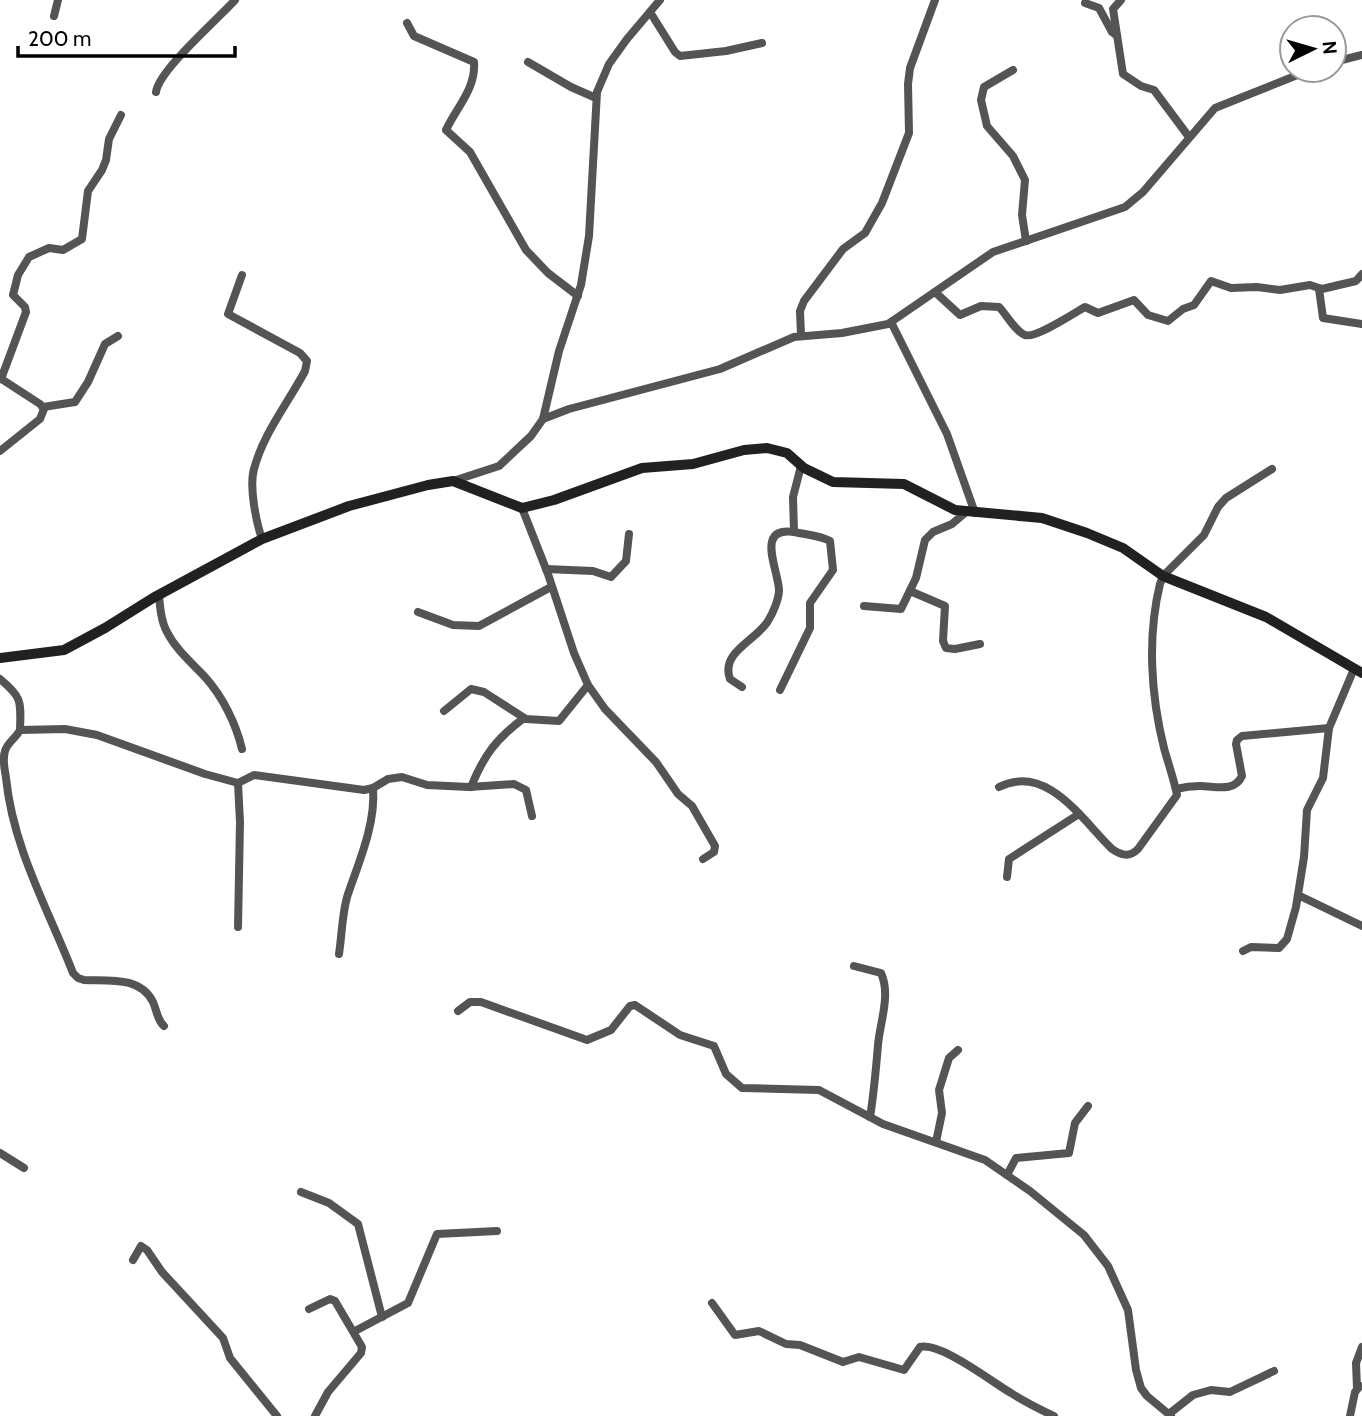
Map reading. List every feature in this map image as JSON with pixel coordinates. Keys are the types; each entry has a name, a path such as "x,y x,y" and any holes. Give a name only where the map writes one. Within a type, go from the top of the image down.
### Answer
{"street":[{"path":"54,16 58,0"},
{"path":"156,92 165,71 235,0"},
{"path":"0,658 64,650 262,539 349,506 453,481 499,466 531,436 543,419 559,351 578,296 590,227 596,98 609,64 660,0"},
{"path":"801,335 800,311 804,301 843,249 865,233 882,204 909,133 910,68 935,0"},
{"path":"1121,0 1113,9 1123,74 1141,86 1154,90 1189,137"},
{"path":"1085,3 1099,8 1112,32 1118,36"},
{"path":"650,12 675,52 680,55 726,51 762,43"},
{"path":"407,23 414,36 473,60 475,67 467,94 446,130 470,152 526,250 548,273 578,296"},
{"path":"527,62 596,98"},
{"path":"1013,70 984,87 981,100 988,128 1013,156 1025,180 1022,215 1026,225 1026,241"},
{"path":"543,419 569,409 720,369 801,335 842,333 891,322 988,255 1125,207 1143,191 1219,106 1278,83"},
{"path":"118,336 105,344 90,378 75,402 43,407 1,379 26,312 13,295 18,275 29,257 37,255 45,248 63,250 82,239 89,191 102,170 109,139 121,115"},
{"path":"935,292 960,315 981,306 999,307 1022,333 1029,336 1040,333 1085,307 1098,313 1134,300 1147,315 1168,321 1183,309 1194,305 1211,281 1231,288 1284,290 1310,285 1319,289 1351,282 1362,274"},
{"path":"242,275 228,314 300,353 307,361 253,471 257,520 262,539"},
{"path":"1319,289 1323,318 1362,324"},
{"path":"891,322 947,434 970,512"},
{"path":"0,450 40,419 43,407"},
{"path":"453,481 522,508 581,492 633,471 693,464 744,450 777,449 793,456 801,466 827,480 843,483 904,484 955,510 1046,519 1110,542 1130,552 1163,576 1266,617 1358,671 1329,728 1323,778 1307,810 1304,857 1289,934 1283,944 1272,949 1251,947 1243,951"},
{"path":"794,532 793,497 801,466"},
{"path":"999,787 1016,780 1028,780 1053,792 1079,814 1112,849 1122,855 1128,855 1138,849 1175,798 1176,789 1157,717 1152,653 1157,596 1163,576 1204,535 1226,498 1272,469"},
{"path":"522,508 546,569 573,653 588,685 605,709 656,762 678,794 691,806 715,846 714,852 703,859"},
{"path":"864,606 901,609 916,578 923,545 928,536 970,512"},
{"path":"742,687 730,680 728,667 740,646 758,633 770,618 779,592 772,563 772,543 777,534 783,531 830,541 833,570 810,603 810,628 780,690"},
{"path":"546,569 593,571 611,577 626,561 629,534"},
{"path":"418,612 453,625 479,626 551,587"},
{"path":"911,591 945,607 943,641 946,648 980,644"},
{"path":"159,595 166,631 210,683 235,723 242,749"},
{"path":"0,679 18,695 20,730 5,750 8,795 30,870 73,973 78,978 138,985 148,995 158,1019 164,1026"},
{"path":"444,712 471,689 484,692 524,718 559,721 588,685"},
{"path":"471,787 481,763 494,743 524,718"},
{"path":"1176,789 1228,787 1238,783 1242,776 1236,744 1242,736 1329,728"},
{"path":"20,730 65,729 97,735 205,774 238,783 250,776 259,775 364,790 402,777 427,785 471,787 514,784 522,786 529,796 532,816"},
{"path":"238,783 239,927"},
{"path":"339,954 347,899 355,879 367,828 373,788"},
{"path":"1007,877 1009,859 1079,814"},
{"path":"1298,895 1362,926"},
{"path":"854,966 881,973 883,979 884,1015 878,1041 870,1117"},
{"path":"457,1011 470,1002 481,1002 587,1040 615,1027 630,1006 635,1005 680,1035 714,1046 726,1074 742,1088 819,1090 870,1117 985,1160 1084,1235 1108,1266 1128,1310 1141,1388 1170,1415 1194,1395 1206,1391 1230,1392 1274,1371"},
{"path":"936,1142 942,1113 939,1090 950,1058 958,1050"},
{"path":"1007,1175 1013,1160 1019,1157 1069,1153 1075,1123 1088,1106"},
{"path":"0,1153 24,1168"},
{"path":"300,1192 329,1203 358,1224 382,1317"},
{"path":"355,1331 408,1303 437,1234 497,1231"},
{"path":"133,1260 139,1247 143,1246 148,1250 162,1272 227,1343 230,1358 277,1416"},
{"path":"309,1309 333,1299 361,1343 361,1353 328,1392 315,1416"},
{"path":"712,1303 735,1335 759,1331 786,1344 800,1345 843,1362 859,1357 904,1370 920,1347 927,1346 948,1354 1034,1407 1054,1416"},
{"path":"1350,1416 1360,1387 1356,1363 1362,1347"}]}
